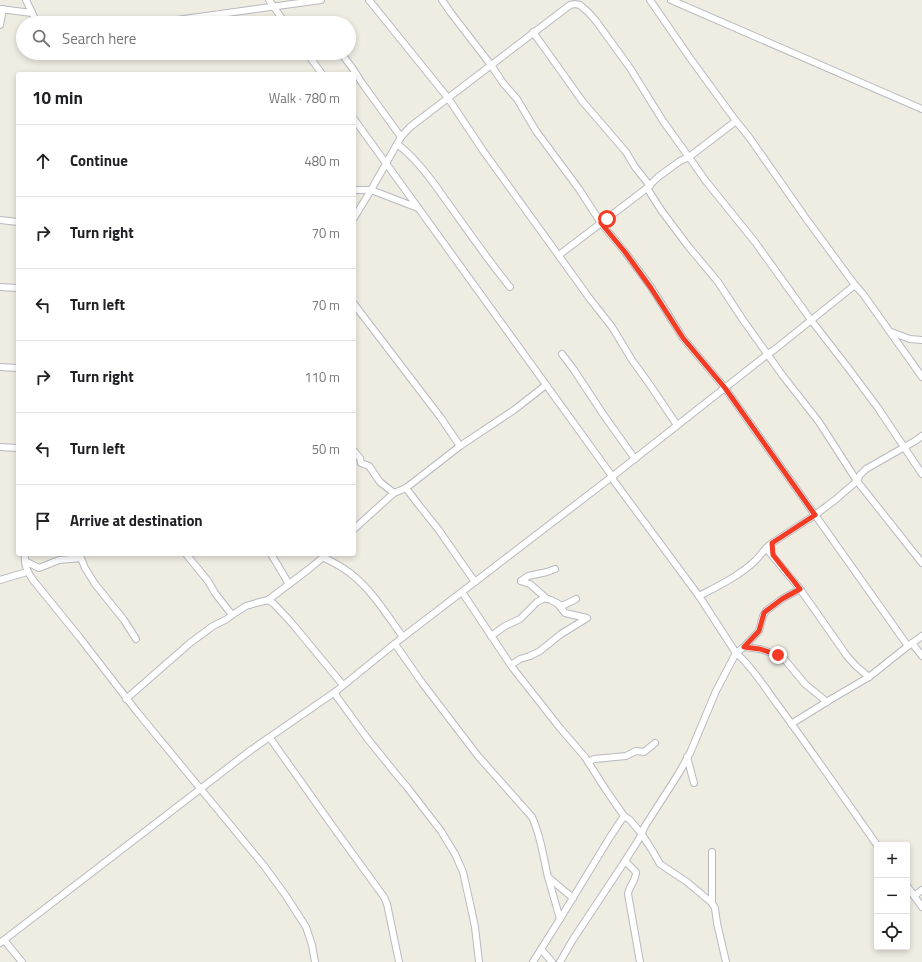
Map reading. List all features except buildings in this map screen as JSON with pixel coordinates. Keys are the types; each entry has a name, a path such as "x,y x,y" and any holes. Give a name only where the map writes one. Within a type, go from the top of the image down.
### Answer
{"street":[{"path":"26,0 34,16"},
{"path":"269,0 280,16"},
{"path":"204,16 321,0"},
{"path":"369,0 448,98 484,152 612,327 632,360 677,425"},
{"path":"442,0 503,83 517,99 536,130 579,189 601,223 625,252 651,288 683,338 725,388 815,515 910,644 922,656"},
{"path":"650,0 706,82 749,137 800,210 922,376"},
{"path":"671,0 922,109"},
{"path":"356,215 396,144 410,127 570,5 580,5 596,21 630,68 658,114 704,180 755,242 811,320 878,408 922,474"},
{"path":"0,26 1,9 32,13"},
{"path":"533,32 583,102 626,152 661,210 718,282 783,376 819,422 857,481 922,563"},
{"path":"312,60 321,72"},
{"path":"347,60 356,72"},
{"path":"356,72 401,137"},
{"path":"356,121 612,476 614,481 699,596 736,653 752,670 875,842"},
{"path":"559,255 648,187 658,177 689,157 736,121"},
{"path":"396,144 410,154 435,185 497,272 510,287"},
{"path":"356,190 371,190 418,208"},
{"path":"0,220 16,222"},
{"path":"22,962 2,941 201,790 251,750 335,692 403,637 635,459 855,285"},
{"path":"0,287 16,288"},
{"path":"356,307 460,446"},
{"path":"891,332 910,339 922,340"},
{"path":"562,354 635,459"},
{"path":"0,366 16,368"},
{"path":"356,527 394,493 406,488 460,446 514,410 546,385"},
{"path":"699,596 718,586 755,561 772,543 815,515 857,481 866,469 922,436"},
{"path":"0,447 16,448"},
{"path":"356,453 362,463 369,466 380,482 394,493"},
{"path":"406,488 438,529 475,582"},
{"path":"772,543 773,555"},
{"path":"766,548 800,589 847,656 868,677"},
{"path":"25,556 27,572 33,580 80,638 126,699 265,867 286,896 306,927 312,945 315,962"},
{"path":"188,556 208,581 215,593 232,615"},
{"path":"272,556 289,584"},
{"path":"126,699 190,643 213,626 227,619 246,606 271,599 326,556 362,584 375,598 403,637"},
{"path":"25,561 39,568 60,560 81,558 85,568 95,584 124,620 136,639"},
{"path":"555,568 547,572 528,576 521,581 530,584 547,599 562,606 576,599"},
{"path":"0,580 27,572"},
{"path":"560,962 576,935 626,861 641,833 687,758 700,731 716,691 736,653 759,631 764,613 766,611 782,599 800,589"},
{"path":"462,592 511,665 560,728 585,757 624,816 630,820 641,833 660,864 687,882 712,903 715,908 726,962"},
{"path":"491,636 505,626 520,619 537,602 545,598 547,599"},
{"path":"271,599 344,685"},
{"path":"511,665 520,659 540,651 561,634 588,618 565,613 557,603"},
{"path":"791,724 868,677 922,636"},
{"path":"395,644 423,684 478,756 532,817 538,829 548,876 560,919"},
{"path":"744,647 772,652 782,658 805,684 827,702"},
{"path":"335,692 367,738 441,831 455,854 463,872 472,908 479,962"},
{"path":"270,738 384,897 387,904 400,962"},
{"path":"588,762 594,759 626,756 636,751 644,752 655,743"},
{"path":"687,758 694,783"},
{"path":"533,962 624,816"},
{"path":"712,852 712,903"},
{"path":"626,861 636,872 635,880 628,891 628,894 640,962"},
{"path":"548,876 573,898"},
{"path":"910,890 922,906"},
{"path":"914,896 922,890"},
{"path":"541,949 552,962"}],"route":[{"path":"607,219 601,223 625,252 651,288 683,338 725,388 815,515 772,543 773,555 800,589 782,599 764,613 759,631 744,647 760,649 778,655"}]}
